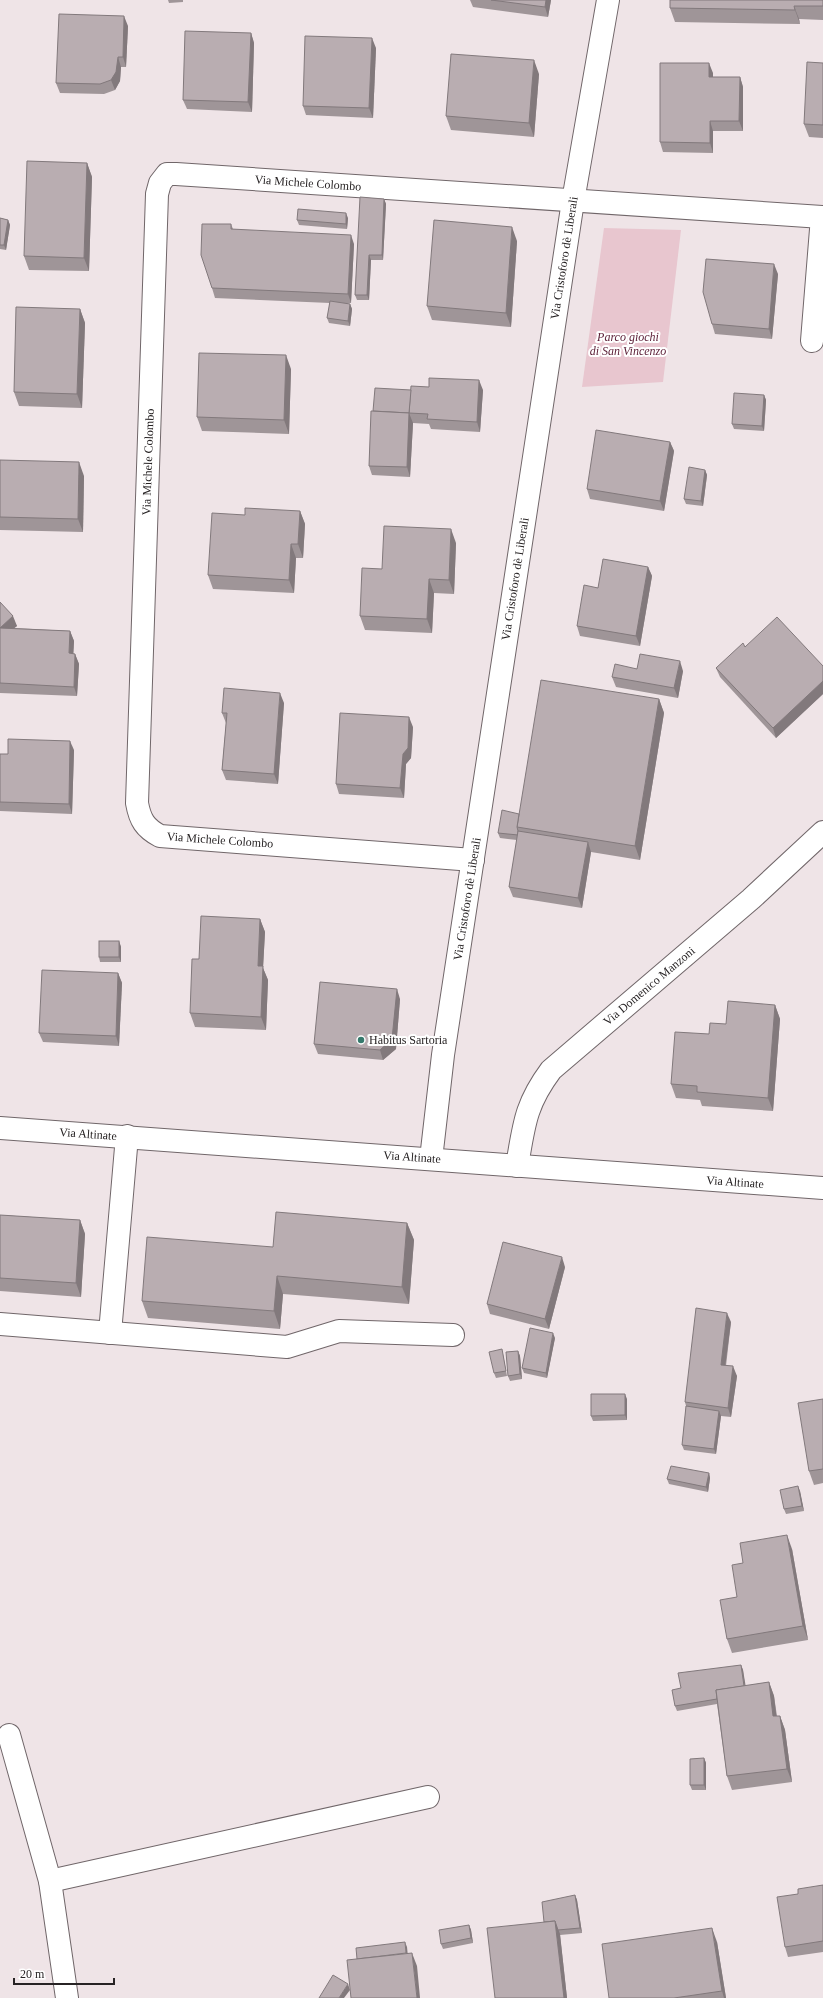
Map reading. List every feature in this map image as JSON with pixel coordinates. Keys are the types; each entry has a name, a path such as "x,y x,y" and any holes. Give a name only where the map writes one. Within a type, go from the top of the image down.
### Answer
{"street":[{"name":"Via Cristoforo dè Liberali","path":"431,1159 443,1055 573,201 608,0"},
{"name":"Via Michele Colombo","path":"473,860 160,836 142,823 137,803 157,194 160,183 167,174 176,174 573,201"},
{"path":"573,201 822,217 812,341"},
{"name":"Via Domenico Manzoni","path":"517,1166 524,1122 529,1107 534,1094 551,1070 752,899 823,832"},
{"name":"Via Altinate","path":"0,1128 127,1136 823,1188"},
{"path":"110,1333 127,1136"},
{"path":"0,1324 287,1347 339,1331 453,1335"},
{"path":"8,1735 50,1881 67,1998"},
{"path":"50,1881 428,1797"}],"green space":[{"name":"Parco giochi di San Vincenzo","path":"604,228 681,230 663,382 582,387"}],"building":[{"path":"491,0 546,0 545,7"},
{"path":"670,0 823,0 823,6 794,6 795,10 670,8"},
{"path":"59,14 124,16 123,57 118,57 116,72 111,80 100,84 56,83"},
{"path":"185,31 251,33 248,102 183,100"},
{"path":"305,36 372,38 369,108 303,106"},
{"path":"451,54 534,60 529,123 446,116"},
{"path":"807,62 823,63 823,125 804,124"},
{"path":"660,63 709,63 709,77 740,77 739,121 710,121 710,143 660,142"},
{"path":"27,161 87,163 84,258 24,256"},
{"path":"360,197 384,199 382,255 369,255 367,295 355,295"},
{"path":"298,209 346,213 346,224 297,220"},
{"path":"0,218 8,220 4,245 0,245"},
{"path":"434,220 512,227 506,313 427,306"},
{"path":"202,224 231,224 231,229 351,235 348,294 212,288 201,255"},
{"path":"706,259 774,264 769,329 712,324 703,292"},
{"path":"330,301 350,304 348,321 327,318"},
{"path":"16,307 80,309 77,394 14,392"},
{"path":"199,353 286,355 284,420 197,417"},
{"path":"429,378 479,380 477,422 427,419 428,414 409,413 411,386 429,387"},
{"path":"375,388 411,390 409,413 373,411"},
{"path":"734,393 764,395 762,426 732,424"},
{"path":"371,411 409,413 407,467 369,466"},
{"path":"596,430 670,442 660,501 587,489"},
{"path":"0,460 79,462 78,519 0,517"},
{"path":"689,467 705,470 701,501 684,499"},
{"path":"245,508 300,511 298,544 291,544 289,580 208,575 212,513 245,515"},
{"path":"384,526 451,529 449,580 429,579 427,619 360,616 362,568 382,569"},
{"path":"603,559 648,567 636,636 577,626 584,585 598,588"},
{"path":"0,602 13,616 0,628"},
{"path":"777,617 823,666 823,681 773,728 716,668 743,643 745,647"},
{"path":"0,628 70,631 69,653 75,654 74,687 0,683"},
{"path":"640,654 680,661 674,688 612,677 615,664 637,669"},
{"path":"541,680 659,699 635,846 517,827"},
{"path":"224,688 280,693 274,774 222,770 227,713 222,713"},
{"path":"340,713 409,717 408,748 403,754 400,788 336,784"},
{"path":"8,739 70,741 69,804 0,802 0,754 8,754"},
{"path":"502,810 519,814 517,827 518,835 498,833"},
{"path":"518,831 588,842 578,898 509,887"},
{"path":"201,916 260,919 258,966 263,966 261,1017 190,1013 192,959 199,959"},
{"path":"99,941 119,941 119,957 99,957"},
{"path":"42,970 118,973 116,1036 39,1033"},
{"path":"320,982 397,989 392,1039 380,1050 314,1044"},
{"path":"728,1001 775,1005 768,1098 697,1092 697,1086 671,1084 675,1032 709,1034 710,1023 726,1024"},
{"path":"276,1212 407,1223 402,1287 277,1276 274,1311 142,1301 147,1237 273,1247"},
{"path":"0,1215 80,1220 76,1283 0,1278"},
{"path":"503,1242 562,1257 545,1319 487,1304"},
{"path":"696,1308 727,1313 721,1365 733,1366 728,1408 685,1402"},
{"path":"530,1328 553,1333 546,1373 522,1368"},
{"path":"502,1349 506,1371 494,1373 489,1352"},
{"path":"518,1351 520,1374 508,1376 506,1352"},
{"path":"591,1394 625,1394 625,1415 591,1416"},
{"path":"823,1399 823,1469 809,1471 798,1403"},
{"path":"686,1406 719,1411 714,1449 682,1445"},
{"path":"671,1466 709,1473 706,1487 667,1479"},
{"path":"798,1486 802,1506 784,1509 780,1490"},
{"path":"787,1535 803,1626 727,1639 720,1600 737,1597 732,1565 743,1563 740,1543"},
{"path":"741,1665 744,1686 716,1690 717,1699 675,1706 672,1690 681,1688 678,1673"},
{"path":"769,1682 773,1716 780,1716 787,1769 727,1776 716,1690"},
{"path":"704,1758 704,1785 690,1785 690,1759"},
{"path":"823,1885 823,1941 785,1947 777,1897 798,1894 798,1889"},
{"path":"575,1895 580,1928 558,1930 555,1921 544,1922 542,1902"},
{"path":"555,1921 564,1998 495,1998 487,1928"},
{"path":"469,1925 471,1938 441,1944 439,1930"},
{"path":"712,1928 722,1991 674,1998 609,1998 602,1944"},
{"path":"405,1942 406,1953 357,1959 356,1948"},
{"path":"412,1953 417,1998 351,1998 347,1960"},
{"path":"333,1975 348,1984 339,1998 319,1998"}],"place":[{"name":"Habitus Sartoria","path":"361,1040"}]}
